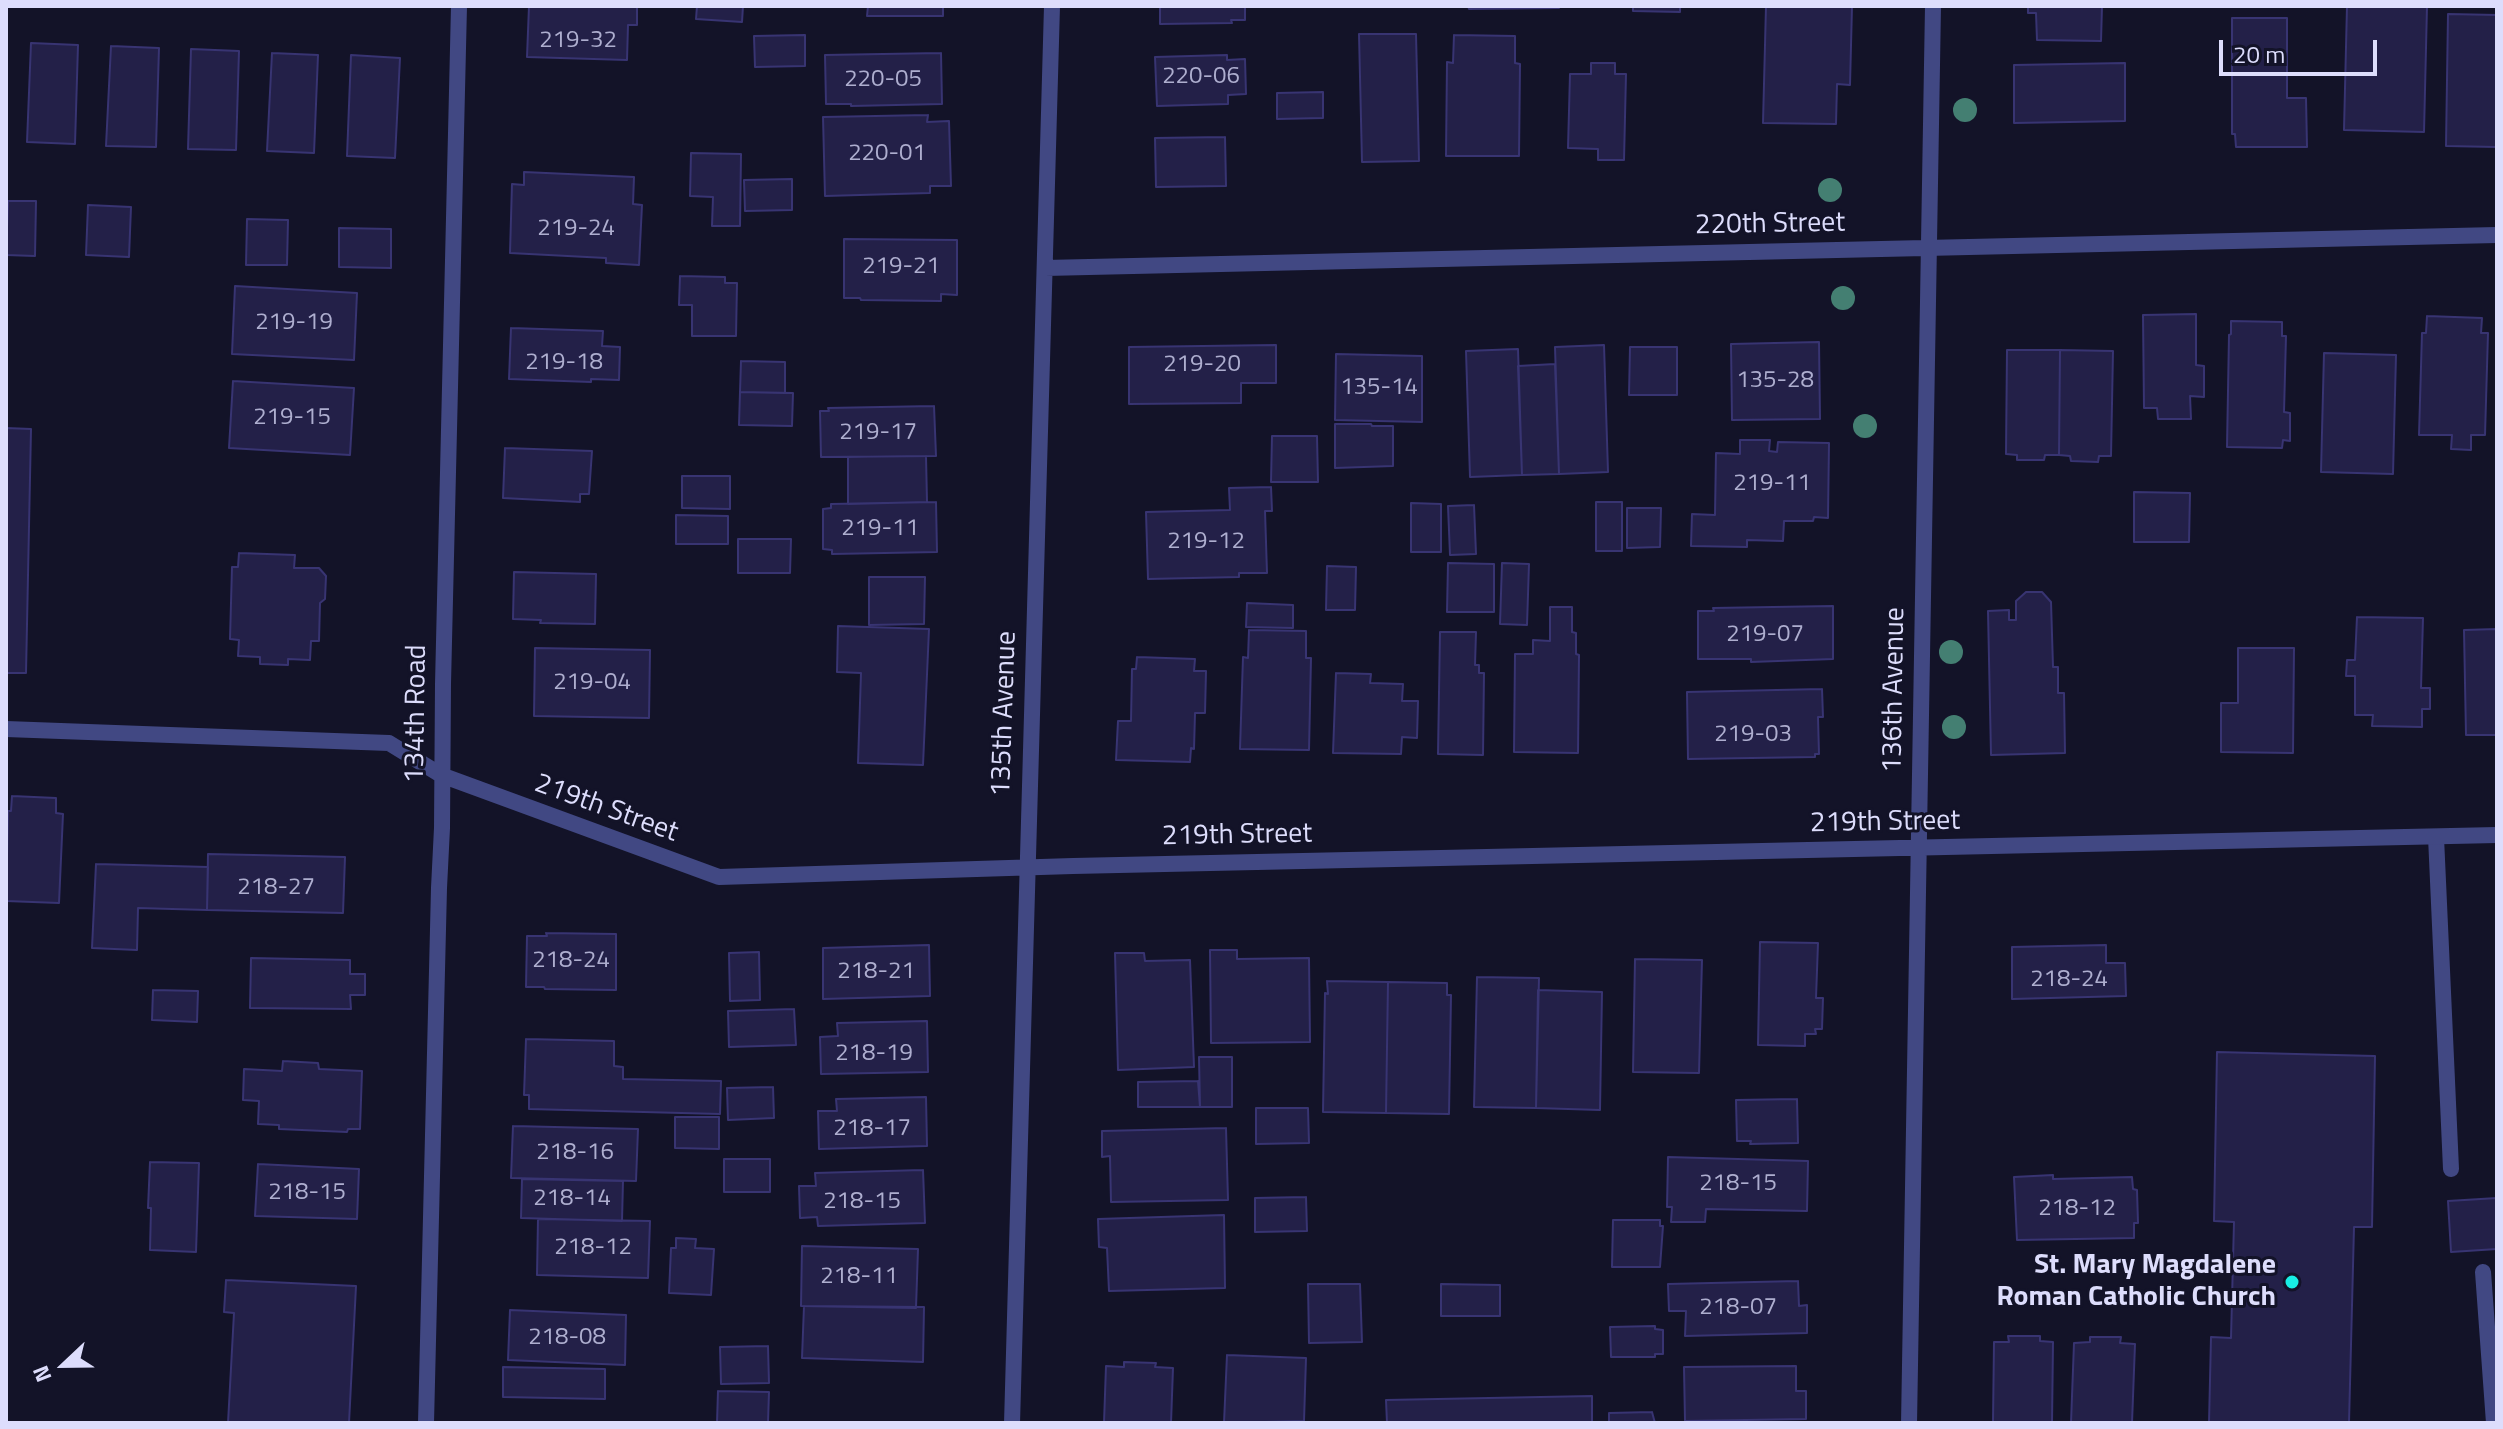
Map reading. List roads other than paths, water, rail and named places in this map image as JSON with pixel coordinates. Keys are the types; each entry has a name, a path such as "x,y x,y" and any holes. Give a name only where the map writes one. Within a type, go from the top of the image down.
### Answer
{"street":[{"name":"134th Road","path":"426,1423 459,6"},
{"name":"135th Avenue","path":"1012,1423 1052,6"},
{"name":"136th Avenue","path":"1909,1423 1933,6"},
{"name":"220th Street","path":"1045,268 2497,235"},
{"name":"219th Street","path":"6,729 389,743 441,775 719,877 1027,867 2497,835"},
{"path":"2436,837 2451,1169"},
{"path":"2483,1272 2494,1423"}],"place":[{"name":"St. Mary Magdalene Roman Catholic Church","path":"2292,1282"}]}
